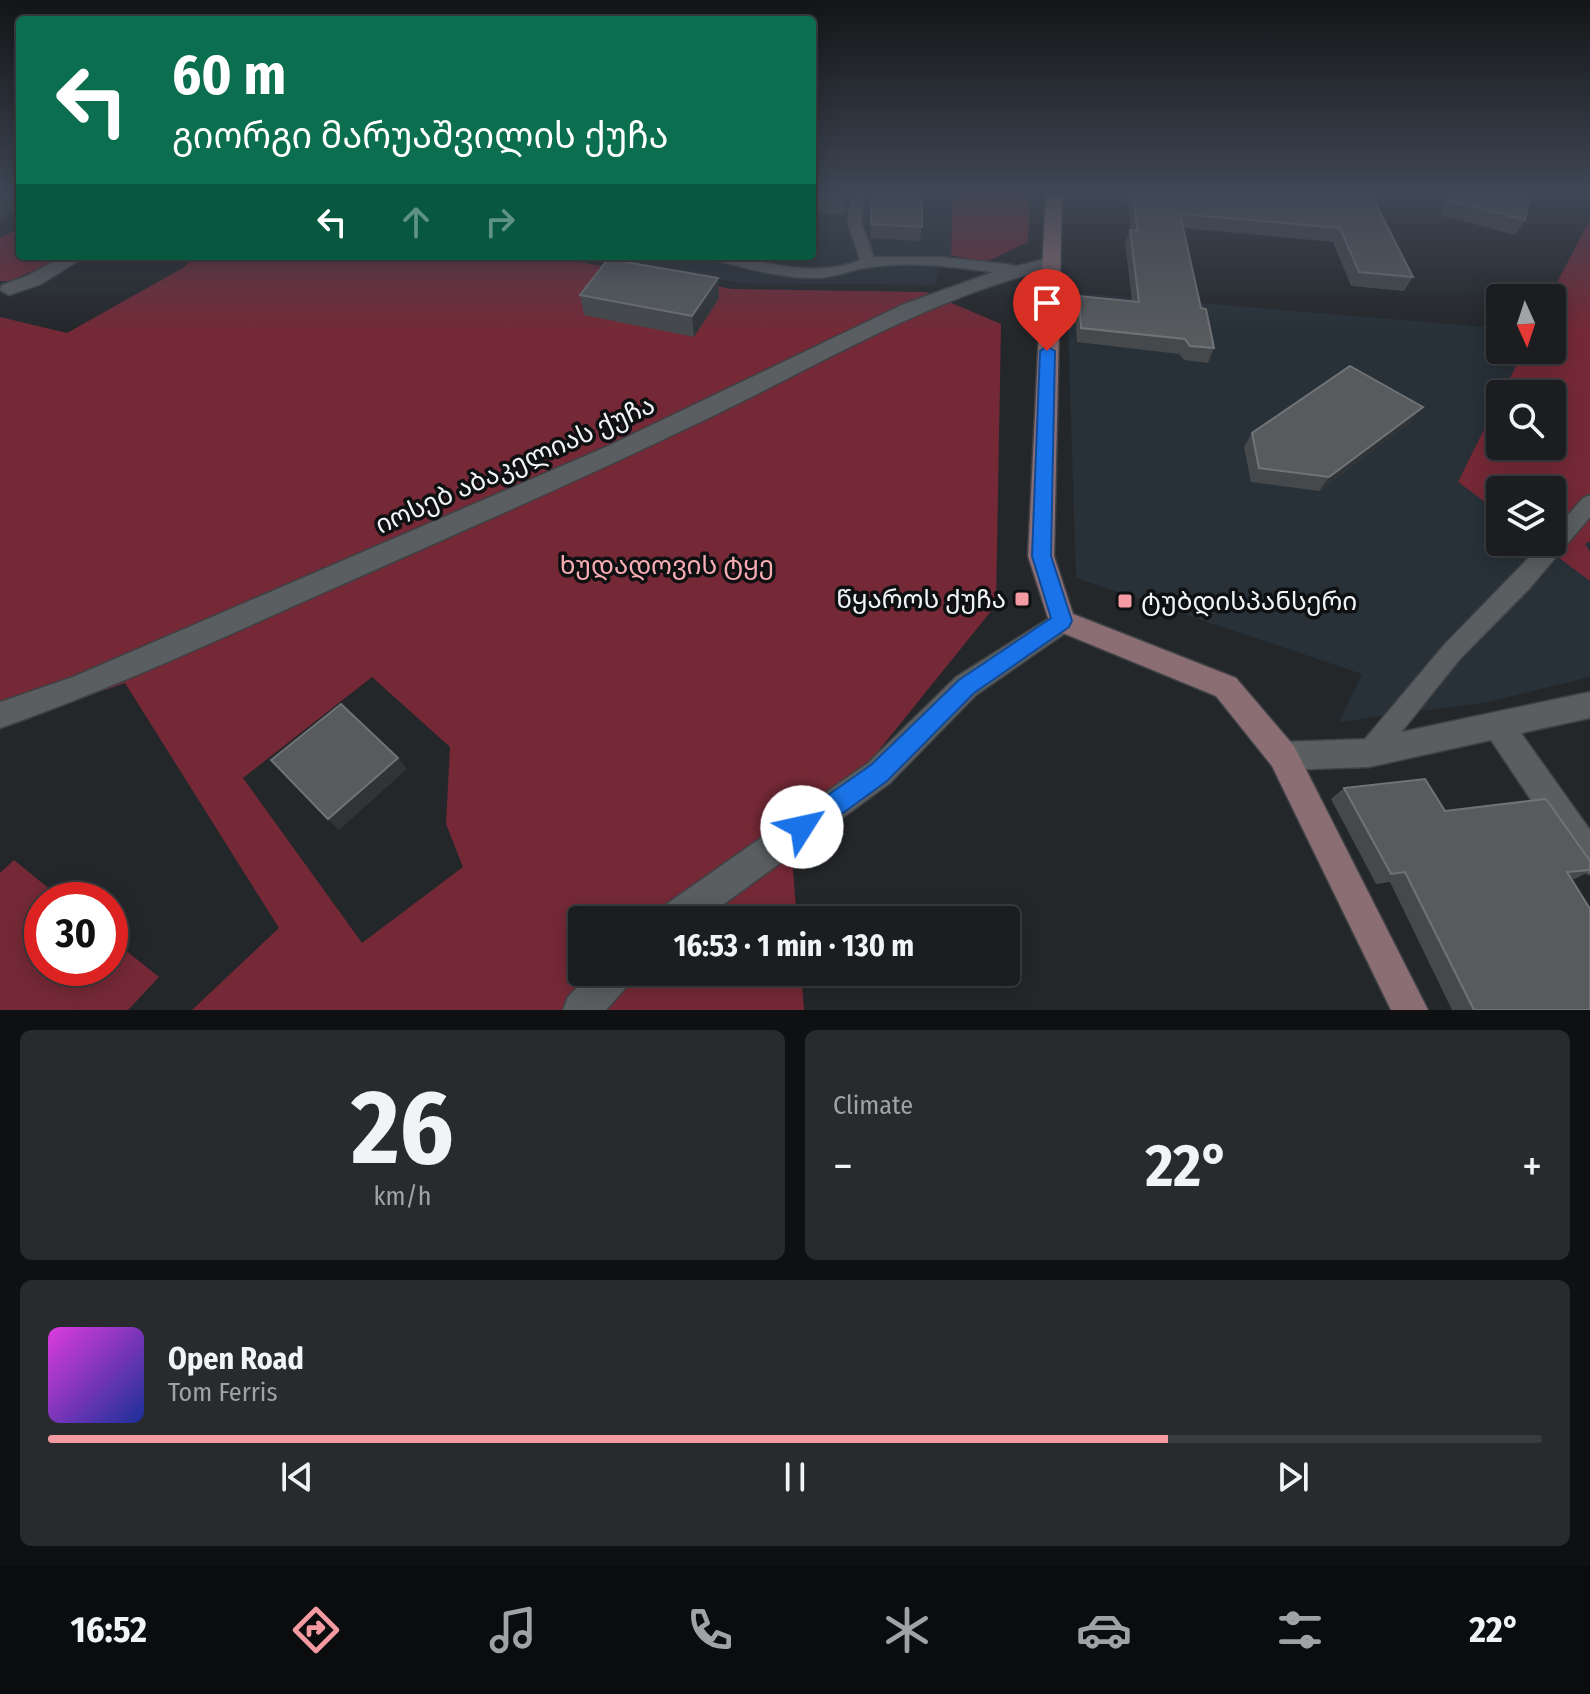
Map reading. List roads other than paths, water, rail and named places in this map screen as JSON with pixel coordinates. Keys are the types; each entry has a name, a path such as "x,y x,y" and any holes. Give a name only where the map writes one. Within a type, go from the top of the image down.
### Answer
{"street":[{"path":"1051,239 1041,556 1062,621"},
{"path":"5,289 68,260"},
{"name":"იოსებ აბაკელიას ქუჩა","path":"0,715 80,687 581,468 738,396 940,294 1013,270 1050,263"},
{"path":"1062,621 1226,687 1283,756 1410,1010"},
{"path":"693,906 879,773 966,686 1062,621"},
{"path":"1283,756 1369,753 1590,705"},
{"path":"1498,726 1590,858"},
{"path":"581,1010 604,986"}],"lane":[{"path":"860,239 868,262"},
{"path":"735,260 804,274 850,271 868,262"},
{"path":"805,260 941,262 1013,270"},
{"path":"1369,753 1452,652 1521,583 1590,503"}],"place":[{"name":"წყაროს ქუჩა","path":"1022,599"},
{"name":"ტუბდისპანსერი","path":"1125,601"}],"park label":[{"name":"ხუდადოვის ტყე","path":"667,565"}]}
